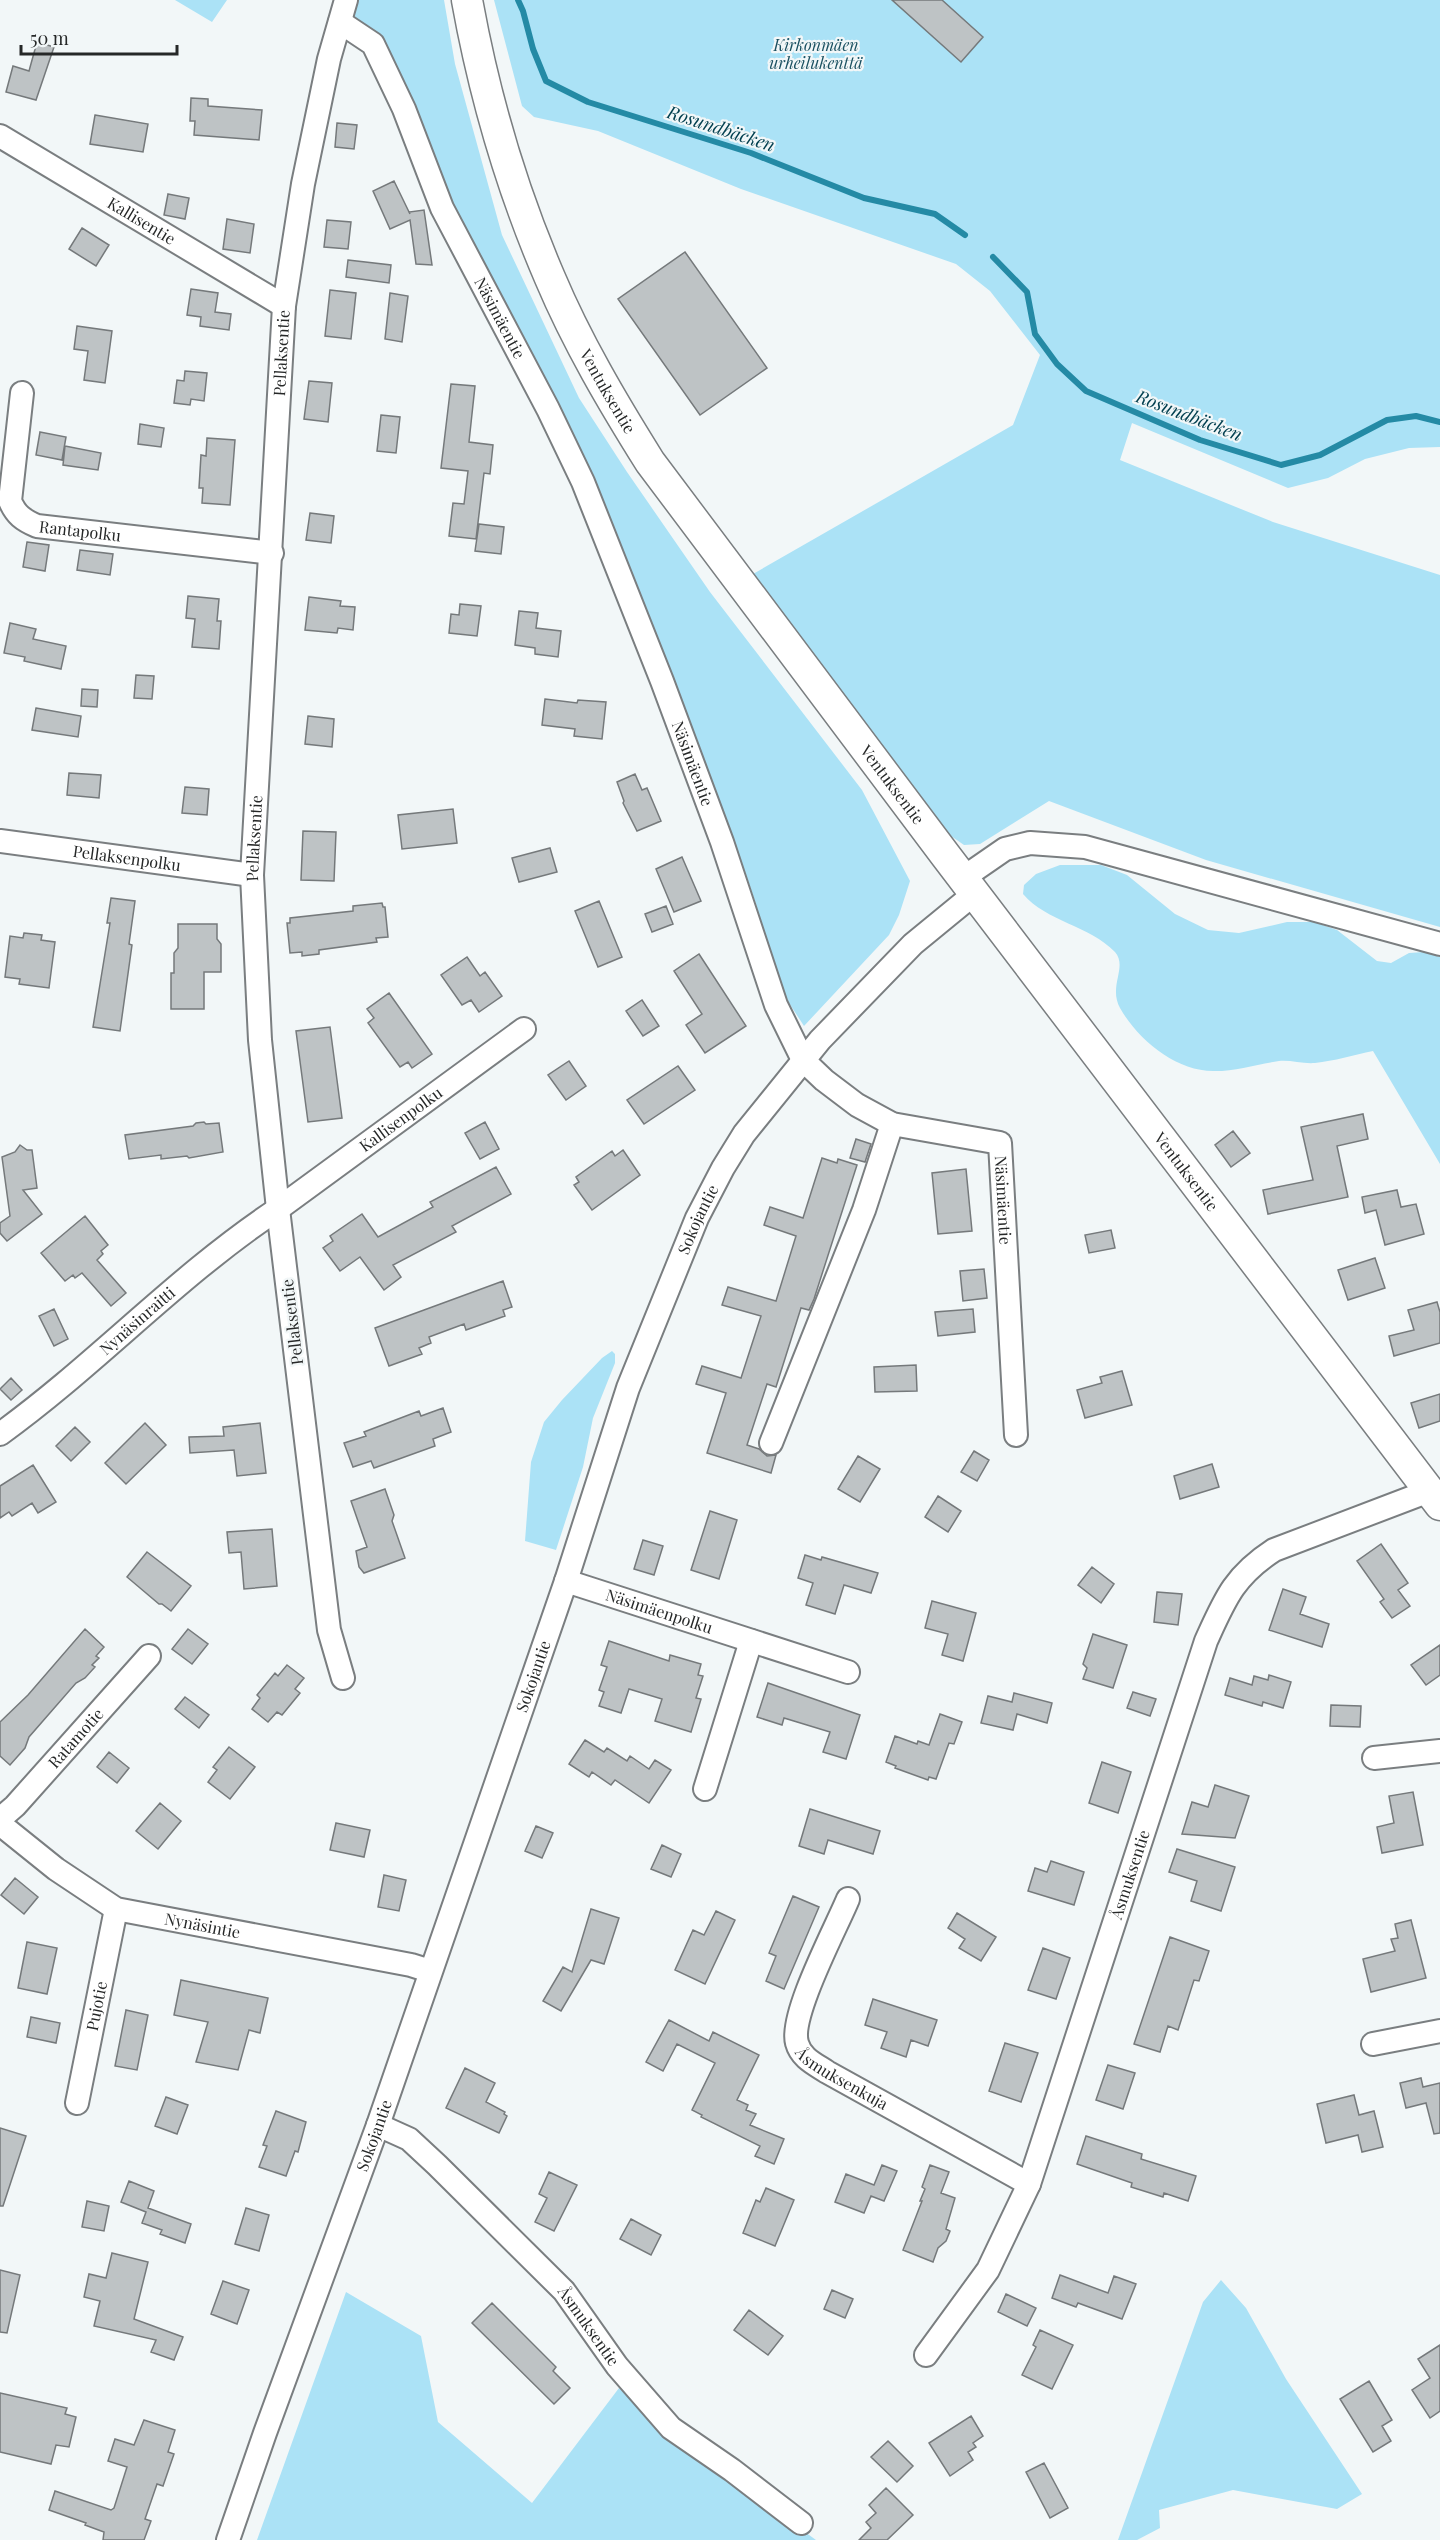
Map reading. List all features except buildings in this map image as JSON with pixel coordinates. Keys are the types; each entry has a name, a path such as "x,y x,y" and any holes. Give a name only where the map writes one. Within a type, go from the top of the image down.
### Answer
{"main road":[{"name":"Ventuksentie","path":"467,0 493,110 529,225 550,279 615,407 650,462 968,886 1435,1498"}],"street":[{"name":"Pellaksentie","path":"343,1678 329,1630 278,1209 260,1040 252,875 272,553 284,306 303,184 329,59 346,0"},
{"name":"Näsimäentie","path":"339,22 373,44 404,109 442,208 543,398 584,482 722,842 776,1005 804,1060 824,1080 857,1105 892,1124 1000,1143 1016,1435"},
{"name":"Kallisentie","path":"0,136 284,306"},
{"name":"Rantapolku","path":"22,393 10,501 16,514 24,520 37,526 272,553"},
{"name":"Pellaksenpolku","path":"0,842 252,875"},
{"name":"Sokojantie","path":"228,2540 378,2125 566,1581 628,1388 697,1218 744,1134 804,1060 862,995 1005,849 1030,843 1084,847 1440,944"},
{"name":"Kallisenpolku","path":"278,1209 524,1029"},
{"path":"771,1443 864,1210 892,1124"},
{"name":"Nynäsinraitti","path":"0,1434 221,1250 278,1209"},
{"name":"Åsmuksentie","path":"926,2355 988,2270 1029,2184 1206,1641 1222,1604 1238,1578 1274,1550 1435,1498"},
{"name":"Näsimäenpolku","path":"566,1581 848,1672"},
{"path":"705,1789 751,1641"},
{"name":"Ratamotie","path":"0,1819 15,1806 149,1656"},
{"path":"1374,1758 1440,1751"},
{"name":"Nynäsintie","path":"0,1824 56,1869 116,1909 411,1965 430,1971"},
{"name":"Åsmuksenkuja","path":"848,1899 801,2007 795,2031 797,2045 807,2059 827,2072 1029,2184"},
{"name":"Pujotie","path":"77,2103 116,1909"},
{"path":"1372,2044 1440,2031"},
{"name":"Åsmuksentie","path":"378,2125 409,2139 438,2164 564,2291 617,2366 671,2428 732,2470 801,2523"}],"green space":[{"path":"175,0 227,0 212,22"},
{"path":"353,0 444,0 455,64 502,235 579,398 710,592 862,790 910,881 899,915 889,935 804,1026 789,1003 769,956 756,904 733,837 591,479 347,18"},
{"name":"Kirkonmäen urheilukenttä","path":"494,0 1440,0 1440,447 1409,448 1365,459 1328,478 1288,488 1132,423 1120,460 1273,522 1440,575 1440,927 1206,860 1049,801 980,844 964,845 951,836 753,574 1013,425 1040,355 990,291 956,264 741,189 598,131 534,117 522,106"},
{"path":"1060,865 1101,865 1127,875 1175,914 1208,930 1239,933 1287,922 1314,922 1337,930 1377,961 1391,963 1409,953 1424,952 1440,957 1440,1164 1373,1051 1315,1063 1279,1061 1223,1071 1201,1070 1187,1066 1160,1052 1137,1031 1120,1008 1116,992 1120,964 1115,952 1093,935 1044,911 1023,894 1024,885 1036,874"},
{"path":"612,1351 615,1354 615,1363 593,1418 583,1467 556,1550 525,1541 531,1462 544,1422 602,1358"},
{"path":"1221,2280 1246,2308 1286,2379 1362,2494 1337,2509 1233,2490 1159,2510 1160,2528 1137,2540 1118,2540 1203,2302"},
{"path":"346,2292 421,2336 438,2422 532,2503 619,2388 648,2418 816,2540 257,2540"}],"waterway":[{"name":"Rosundbäcken","path":"518,0 533,49 546,81 588,102 751,153 864,198 935,214 965,235"},
{"name":"Rosundbäcken","path":"993,257 1027,292 1035,334 1057,364 1086,391 1200,440 1281,465 1320,455 1387,420 1416,416 1440,422"}]}
